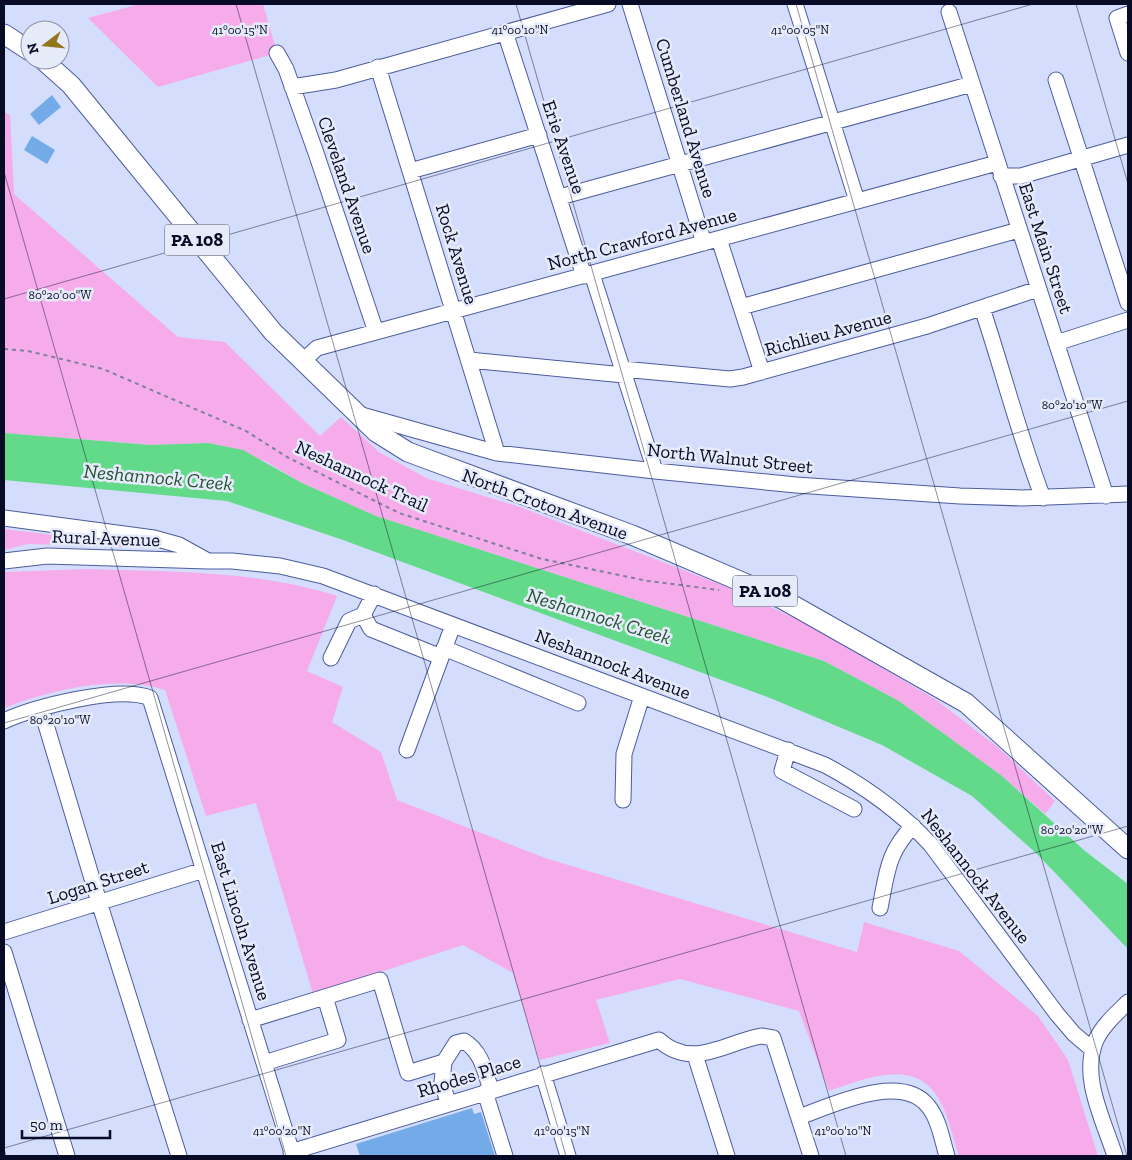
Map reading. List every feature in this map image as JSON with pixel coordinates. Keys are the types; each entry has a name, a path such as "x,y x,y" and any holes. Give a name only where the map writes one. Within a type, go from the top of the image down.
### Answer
{"main road":[{"path":"4,34 20,44"},
{"name":"North Croton Avenue","path":"55,70 71,85 254,310 376,432 408,452 632,535 782,599 942,688 981,715 1128,849"}],"street":[{"path":"292,87 336,80 608,4"},
{"name":"Cumberland Avenue","path":"630,4 704,243"},
{"path":"795,4 857,201"},
{"name":"East Main Street","path":"949,12 1106,496"},
{"path":"1123,16 1128,54"},
{"name":"Erie Avenue","path":"505,32 560,196 623,372 655,471"},
{"name":"Cleveland Avenue","path":"277,53 292,87 376,332"},
{"name":"Rock Avenue","path":"378,67 497,453"},
{"path":"1056,80 1128,303"},
{"path":"560,196 680,165 972,84"},
{"path":"410,171 539,135"},
{"name":"North Crawford Avenue","path":"303,361 317,348 857,201 999,169 1021,176 1128,145"},
{"path":"741,307 1019,230"},
{"path":"719,239 762,372"},
{"name":"Richlieu Avenue","path":"469,360 730,379 762,372 927,326 1038,289"},
{"path":"982,308 1012,398 1027,457 1042,498"},
{"path":"1056,343 1128,320"},
{"name":"North Walnut Street","path":"357,413 497,453 655,471 805,486 960,496 1042,498 1128,494"},
{"name":"Neshannock Avenue","path":"4,518 70,525 160,539 188,549 208,561 237,562 298,569 323,576 825,765 875,793 913,826 931,845 1056,1014 1074,1034 1093,1050"},
{"name":"Rural Avenue","path":"4,561 47,556 208,561"},
{"path":"331,658 348,621 362,616 374,594"},
{"path":"362,616 371,629 443,653 578,703"},
{"path":"407,750 453,625"},
{"name":"East Lincoln Avenue","path":"41,708 97,696 130,694 150,698 292,1154"},
{"path":"624,800 624,754 628,736 642,696"},
{"path":"4,721 41,708 99,902 179,1156"},
{"path":"788,750 782,771 854,809"},
{"path":"880,908 890,858 899,841 913,826"},
{"name":"Logan Street","path":"4,932 204,870"},
{"path":"4,952 67,1156"},
{"path":"250,1020 380,980 408,1073 444,1062"},
{"path":"264,1063 338,1040 325,997"},
{"path":"1116,1156 1093,1088 1090,1062 1102,1030 1128,1002"},
{"path":"727,1156 695,1056 748,1038 761,1036 772,1038 811,1156"},
{"name":"Rhodes Place","path":"292,1154 488,1091 659,1040 676,1052 695,1056"},
{"path":"448,1104 442,1082 444,1062 456,1043 464,1042 470,1045 481,1059 495,1122 506,1156"},
{"path":"543,1074 568,1156"},
{"path":"799,1117 883,1091 902,1090 914,1094 928,1106 935,1116 947,1156"}],"path":[{"name":"Neshannock Trail","path":"4,350 28,351 103,369 246,431 321,474 399,513 542,559 648,581 726,591"}],"shaded area":[{"path":"140,4 263,4 277,53 158,87 88,18"},
{"path":"4,112 10,115 14,194 178,337 225,342 320,436 341,417 379,452 426,478 520,507 722,585 807,624 935,699 1000,749 1055,801 1045,814 1002,776 899,701 824,661 376,516 302,483 265,461 208,443 152,445 4,433"},
{"path":"4,529 161,548 28,544 4,550"},
{"path":"88,569 182,572 245,577 306,587 337,596 307,671 343,687 332,722 381,752 397,800 545,858 857,952 864,922 959,951 1038,1016 1068,1060 1098,1156 959,1156 940,1101 930,1087 918,1079 904,1075 874,1077 829,1091 799,1011 680,979 596,1000 610,1043 539,1060 513,973 463,945 313,994 256,803 206,816 165,690 146,685 126,684 83,686 42,695 4,708 4,572"}],"water":[{"name":"Neshannock Creek","path":"4,433 151,445 208,443 243,450 302,483 376,516 824,661 899,701 1002,776 1085,851 1128,884 1128,949 1037,854 972,796 882,745 770,698 343,540 227,501 4,480"}],"building":[{"path":"52,95 61,107 39,125 30,114"},
{"path":"32,136 55,150 47,164 24,150"},
{"path":"472,1108 474,1114 481,1112 495,1156 360,1156 356,1144"}]}
